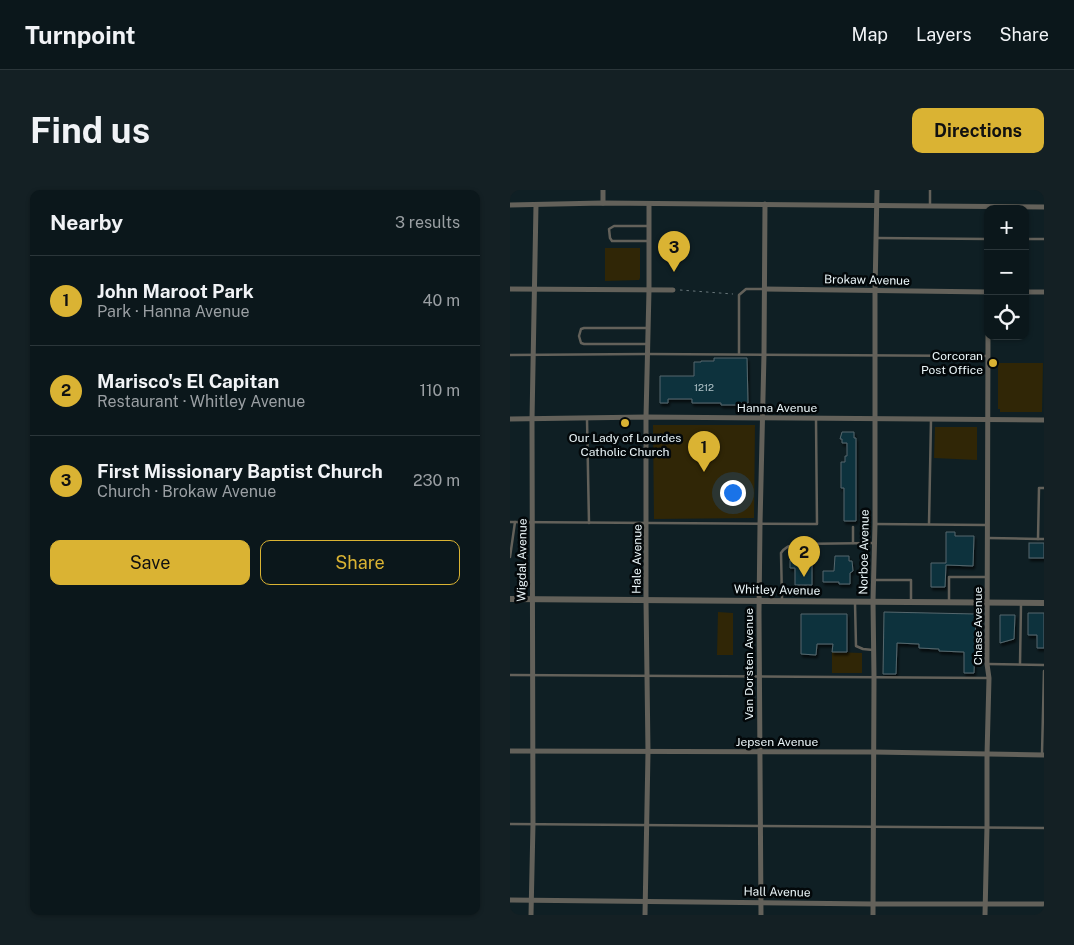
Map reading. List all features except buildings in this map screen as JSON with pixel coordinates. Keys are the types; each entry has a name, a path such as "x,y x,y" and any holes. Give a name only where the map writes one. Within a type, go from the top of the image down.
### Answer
{"street":[{"path":"603,190 603,203"},
{"name":"Norboe Avenue","path":"873,915 877,190"},
{"path":"510,205 603,203 1044,206"},
{"name":"Hale Avenue","path":"645,915 648,752 646,417 649,204"},
{"name":"Van Dorsten Avenue","path":"761,915 759,600 765,204"},
{"name":"Wigdal Avenue","path":"531,915 533,824 532,420 536,205"},
{"path":"510,289 673,290"},
{"name":"Brokaw Avenue","path":"764,289 984,292"},
{"path":"1029,292 1044,292"},
{"name":"Chase Avenue","path":"985,915 986,755 989,678 987,664 988,340"},
{"name":"Hanna Avenue","path":"510,420 646,417 1044,420"},
{"name":"Whitley Avenue","path":"510,599 1044,603"},
{"name":"Jepsen Avenue","path":"510,751 874,752 1043,755"},
{"name":"Hall Avenue","path":"510,900 1044,904"}],"lane":[{"path":"930,190 930,206"},
{"path":"649,226 614,226 609,228 612,241 649,241"},
{"path":"876,238 984,239"},
{"path":"1029,239 1044,239"},
{"name":"Brokaw Avenue","path":"739,295 746,289 764,289"},
{"path":"739,295 739,354"},
{"path":"647,344 584,344 581,343 579,336 580,329 584,328 648,328"},
{"path":"510,355 832,354 988,356"},
{"path":"587,418 589,523"},
{"path":"510,522 817,524 816,419"},
{"path":"929,524 931,419"},
{"path":"1038,539 1039,488 1044,488"},
{"path":"510,557 515,522"},
{"path":"875,524 988,525"},
{"path":"853,527 853,543"},
{"path":"988,538 1044,539"},
{"path":"782,601 781,553 784,548 796,544 875,543"},
{"path":"949,602 949,577 988,577"},
{"path":"874,580 911,580 911,602"},
{"path":"856,601 856,646 863,650 874,650"},
{"path":"1020,603 1020,664"},
{"path":"987,664 1044,665"},
{"path":"1043,755 1044,671"},
{"path":"510,675 989,678"},
{"path":"510,824 987,826 1044,828"}],"path":[{"path":"673,290 739,295"}],"shaded area":[{"path":"605,248 640,248 639,280 605,281"},
{"path":"998,363 1043,363 1042,412 1000,412 1000,409 998,409"},
{"path":"653,425 755,425 754,518 654,519"},
{"path":"935,427 977,427 977,460 934,458"},
{"path":"718,612 733,613 733,655 717,655"},
{"path":"832,652 862,653 862,673 832,673"}],"place":[{"name":"First Missionary Baptist Church","path":"674,272"},
{"name":"Corcoran Post Office","path":"993,363"},
{"name":"Our Lady of Lourdes Catholic Church","path":"625,423"},
{"name":"John Maroot Park","path":"704,472"},
{"name":"Marisco's El Capitan","path":"804,577"}]}
